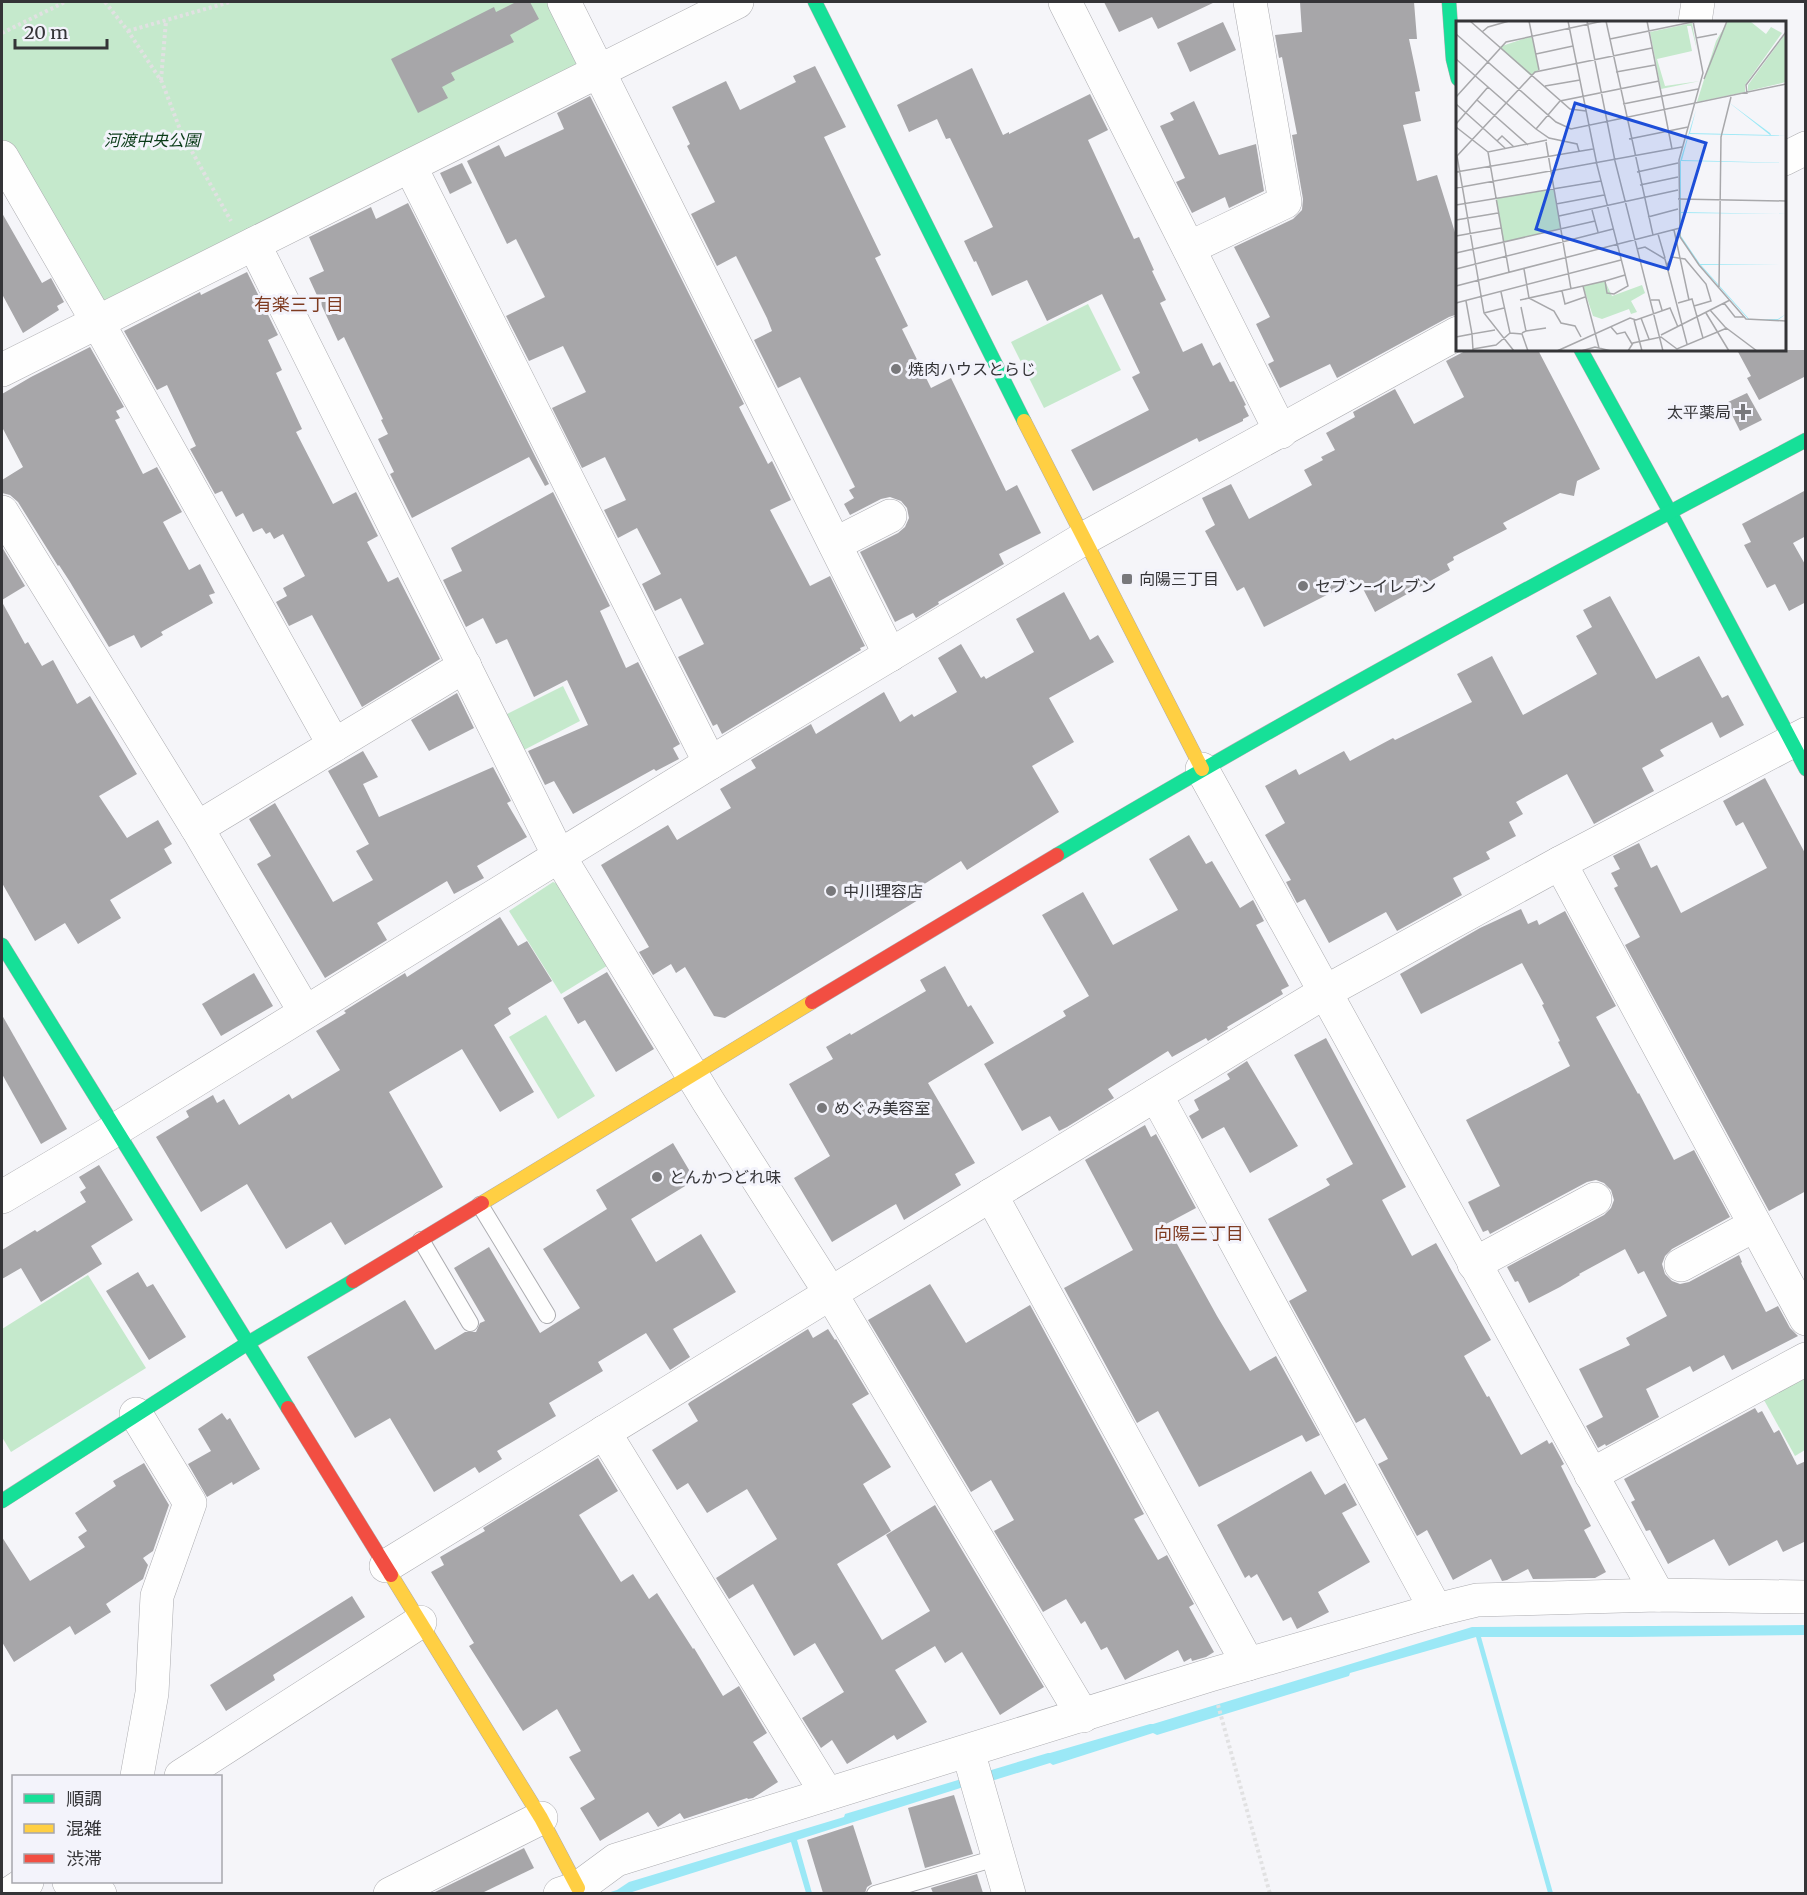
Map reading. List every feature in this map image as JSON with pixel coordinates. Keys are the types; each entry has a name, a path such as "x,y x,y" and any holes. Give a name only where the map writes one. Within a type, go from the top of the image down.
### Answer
{"street":[{"path":"564,2 890,655"},
{"path":"2,370 737,2"},
{"path":"815,2 1083,539 1202,769 1658,1595"},
{"path":"1065,2 1281,432"},
{"path":"1189,248 1285,201 1250,2"},
{"path":"1449,2 1456,71"},
{"path":"1695,21 1698,2"},
{"path":"1786,158 1806,148"},
{"path":"2,157 97,321 334,745"},
{"path":"410,166 710,763"},
{"path":"250,246 465,666 559,856 692,1074 831,1294 1083,1716"},
{"path":"2,1197 115,1130 710,763 1083,539 1456,334"},
{"path":"387,1566 1325,992 1560,863 1801,748 1582,351"},
{"path":"2,1501 248,1343 1202,769 1670,512 1806,440"},
{"path":"2,512 197,828 305,1012"},
{"path":"835,544 890,516"},
{"path":"197,828 465,666"},
{"path":"1560,863 1806,1319"},
{"path":"2,945 542,1818 569,1891 616,1860 1248,1664 1477,1600 1658,1595 1806,1597"},
{"path":"1156,1095 1436,1610"},
{"path":"991,1195 1248,1664"},
{"path":"1474,1263 1595,1198"},
{"path":"1681,1265 1755,1225"},
{"path":"1591,1475 1806,1359"},
{"path":"136,1414 155,1441 190,1503 157,1596 152,1693 137,1775"},
{"path":"604,1432 826,1794"},
{"path":"184,1775 420,1622"},
{"path":"968,1751 1009,1893"},
{"path":"390,1893 542,1818"},
{"path":"9,1893 24,1883"},
{"path":"74,1883 100,1893"}],"lane":[{"path":"480,1205 547,1316"},
{"path":"421,1240 471,1323"},
{"path":"875,1893 999,1857"}],"path":[{"path":"2,33 65,2"},
{"path":"105,2 161,80 181,132 250,246"},
{"path":"128,32 230,2"},
{"path":"161,80 166,21"},
{"path":"1221,1718 1270,1893"}],"green space":[{"name":"河渡中央公園","path":"2,2 564,2 598,70 97,321 2,157"},
{"path":"1088,304 1121,370 1044,408 1011,342"},
{"path":"563,686 580,721 522,751 505,715"},
{"path":"553,882 563,886 610,964 561,994 509,911"},
{"path":"546,1015 595,1096 558,1119 509,1037"},
{"path":"88,1275 146,1368 11,1452 2,1437 2,1329"},
{"path":"1805,1365 1805,1450 1795,1456 1759,1391"}],"water":[{"path":"1805,1625 1805,1635 1481,1637 1553,1893 1548,1893 1476,1637 1350,1673 1349,1676 1157,1735 1153,1733 1053,1765 1050,1763 975,1786 973,1784 797,1840 812,1893 806,1893 791,1842 629,1893 604,1894 617,1890 629,1882 844,1817 845,1814 1472,1627"}],"building":[{"path":"516,2 530,2 539,19 510,35 514,42 451,73 455,80 442,87 448,98 418,113 391,59 494,7 496,12"},
{"path":"1104,2 1215,2 1158,29 1152,17 1119,32"},
{"path":"1300,2 1414,2 1417,39 1409,39 1420,91 1415,92 1421,121 1403,125 1417,181 1437,175 1456,236 1456,315 1337,378 1330,364 1280,388 1268,364 1274,361 1256,324 1270,317 1234,247 1293,219 1302,210 1303,199 1292,135 1297,134 1282,57 1279,58 1275,35 1302,32"},
{"path":"1223,22 1236,50 1190,72 1177,43"},
{"path":"815,66 846,127 824,137 881,255 875,258 908,326 902,329 931,388 951,378 1006,491 1017,485 1041,533 999,554 1004,564 938,602 939,604 916,618 913,613 895,622 860,552 898,533 905,527 909,518 907,508 901,501 890,497 881,499 850,515 844,504 854,498 849,490 855,487 800,377 778,388 754,340 772,331 736,256 717,266 691,214 715,202 687,146 690,144 672,107 726,81 740,110 796,82 793,76"},
{"path":"972,68 1003,135 1090,94 1108,130 1088,140 1134,239 1139,237 1154,270 1152,271 1166,300 1160,303 1183,352 1202,343 1213,366 1220,362 1230,382 1234,381 1249,416 1243,421 1199,442 1197,438 1093,491 1071,450 1149,410 1132,377 1140,373 1102,294 1047,321 1027,280 992,296 964,241 993,227 950,138 946,139 937,119 909,132 897,105"},
{"path":"590,96 744,404 739,407 768,464 772,461 791,500 770,510 810,586 830,576 865,646 722,734 717,724 713,726 678,657 704,644 681,598 655,611 642,584 661,574 637,528 618,538 604,510 626,500 605,457 582,468 552,408 586,392 563,346 529,361 506,316 545,297 516,239 507,244 467,161 499,145 505,157 564,129 557,113"},
{"path":"1194,101 1219,155 1256,144 1264,191 1229,208 1225,197 1192,213 1176,182 1185,178 1160,126 1174,120 1170,113"},
{"path":"462,163 472,183 450,194 440,173"},
{"path":"408,203 549,484 545,486 529,457 412,518 390,474 394,472 378,439 388,434 381,420 383,419 344,337 338,341 309,278 324,271 309,237 371,207 376,219"},
{"path":"2,213 42,283 51,278 64,302 57,306 59,310 23,333 2,294"},
{"path":"247,272 278,335 268,340 282,370 276,373 302,429 296,432 333,504 356,492 378,536 367,542 388,582 398,577 440,659 362,707 312,615 289,626 276,602 287,596 283,588 305,576 283,534 274,539 270,532 266,534 262,528 253,532 243,513 236,517 222,491 215,494 190,449 196,446 167,385 157,390 124,331 200,292 201,295"},
{"path":"90,347 124,407 116,411 120,418 115,420 143,474 157,467 182,512 163,522 189,570 200,564 215,593 209,595 213,603 161,632 163,635 141,648 134,635 109,647 18,502 10,495 2,493 2,480 23,467 2,427 2,394"},
{"path":"1806,350 1806,376 1759,400 1747,378 1751,376 1738,351"},
{"path":"1465,351 1539,351 1600,469 1577,481 1574,496 1560,493 1503,523 1507,529 1453,557 1454,560 1447,564 1450,570 1375,612 1358,579 1264,627 1244,587 1237,591 1205,531 1215,525 1202,498 1231,484 1249,519 1312,485 1304,470 1323,460 1321,457 1335,450 1326,433 1355,417 1353,412 1395,389 1414,424 1464,397 1446,361"},
{"path":"1747,393 1762,420 1740,431 1726,403"},
{"path":"1806,490 1806,536 1793,543 1806,566 1806,602 1789,611 1775,584 1767,588 1744,545 1751,542 1742,524"},
{"path":"553,492 610,606 600,611 626,668 638,662 680,744 673,748 679,759 656,771 654,769 573,814 554,781 545,785 528,751 588,725 567,680 534,697 507,639 496,644 483,618 466,627 443,580 462,571 451,548"},
{"path":"2,547 25,586 2,600"},
{"path":"1064,592 1090,640 1098,635 1114,662 1049,698 1074,742 1032,766 1059,812 967,870 961,861 918,888 923,897 725,1018 714,1016 685,967 676,973 671,964 653,975 639,952 649,947 601,865 668,825 677,840 731,808 720,789 756,768 751,760 811,724 816,734 884,692 900,722 912,714 914,717 957,692 938,658 961,644 981,678 984,676 986,679 1034,652 1016,619"},
{"path":"1610,596 1656,679 1699,656 1722,698 1728,695 1744,725 1720,738 1712,722 1660,750 1664,756 1642,768 1654,791 1594,824 1567,774 1516,802 1523,814 1509,822 1516,836 1486,852 1490,859 1453,878 1462,895 1397,931 1386,912 1329,943 1305,899 1297,903 1286,882 1291,880 1265,835 1285,823 1265,786 1296,769 1299,775 1344,751 1350,761 1393,738 1395,740 1472,702 1457,674 1492,656 1523,715 1597,674 1576,636 1592,627 1583,610"},
{"path":"2,602 25,644 28,642 42,666 53,660 77,704 90,696 137,774 99,796 127,838 158,820 172,844 164,849 172,863 110,900 121,918 78,944 65,923 35,941 2,883"},
{"path":"457,693 474,728 429,751 411,720"},
{"path":"363,751 378,777 363,784 379,817 493,767 511,801 507,803 527,837 477,866 484,878 454,894 447,881 377,923 387,940 325,978 257,864 271,856 249,819 275,803 333,902 373,880 356,851 369,844 328,771"},
{"path":"1765,778 1806,855 1806,1191 1769,1211 1625,945 1640,937 1614,888 1618,886 1611,873 1620,869 1613,856 1639,843 1651,868 1657,865 1681,913 1767,868 1743,822 1736,826 1723,801"},
{"path":"1189,835 1206,864 1212,861 1240,908 1253,900 1264,921 1256,925 1289,986 1281,990 1283,994 1208,1041 1206,1038 1172,1057 1168,1051 1108,1089 1114,1098 1067,1127 1059,1131 1050,1116 1022,1131 984,1064 1066,1016 1063,1011 1089,996 1042,915 1083,892 1113,945 1178,910 1149,859"},
{"path":"1521,909 1528,924 1537,920 1539,925 1565,911 1616,1006 1596,1017 1674,1160 1694,1150 1730,1217 1672,1249 1665,1256 1662,1264 1665,1274 1672,1281 1680,1284 1689,1282 1739,1255 1766,1312 1778,1306 1790,1328 1798,1336 1732,1370 1724,1355 1693,1372 1690,1366 1646,1389 1659,1417 1606,1446 1605,1444 1598,1448 1586,1426 1603,1417 1579,1369 1630,1345 1626,1338 1667,1316 1644,1271 1638,1274 1625,1249 1529,1303 1518,1281 1515,1282 1507,1267 1604,1215 1611,1208 1614,1200 1611,1190 1604,1183 1596,1180 1587,1182 1490,1234 1488,1230 1483,1232 1468,1202 1500,1186 1466,1120 1570,1066 1558,1042 1560,1041 1542,1005 1544,1004 1522,963 1421,1014 1400,974 1480,928"},
{"path":"500,917 518,946 527,941 552,981 508,1008 511,1014 494,1025 534,1092 500,1112 462,1049 389,1092 443,1187 345,1245 331,1222 286,1249 247,1184 201,1212 156,1137 189,1117 186,1111 213,1095 217,1103 224,1099 239,1125 289,1094 292,1099 340,1070 316,1031 405,973 407,977"},
{"path":"945,966 968,1007 971,1005 994,1043 928,1083 975,1163 955,1174 961,1185 904,1220 896,1204 832,1242 794,1178 830,1156 789,1084 833,1059 826,1047 926,991 920,980"},
{"path":"607,972 654,1049 616,1072 585,1020 578,1024 563,998"},
{"path":"254,973 273,1006 221,1036 202,1004"},
{"path":"2,1015 67,1129 41,1144 2,1074"},
{"path":"1326,1038 1406,1187 1382,1200 1412,1256 1436,1243 1491,1340 1464,1356 1521,1455 1547,1440 1549,1444 1552,1442 1564,1464 1561,1466 1591,1526 1584,1530 1606,1572 1595,1578 1533,1579 1528,1569 1502,1581 1491,1559 1453,1580 1427,1530 1417,1536 1378,1464 1388,1459 1365,1418 1356,1423 1289,1301 1307,1291 1268,1219 1330,1185 1326,1179 1353,1164 1294,1055"},
{"path":"1247,1061 1298,1146 1250,1173 1224,1127 1202,1139 1189,1116 1199,1110 1194,1100 1230,1079 1227,1074"},
{"path":"1145,1125 1151,1137 1156,1134 1196,1208 1166,1224 1217,1316 1250,1371 1276,1356 1320,1435 1306,1442 1302,1435 1199,1487 1158,1411 1137,1423 1064,1288 1133,1250 1085,1160"},
{"path":"673,1143 695,1180 631,1219 656,1262 701,1234 736,1292 673,1329 690,1357 670,1370 646,1333 598,1362 603,1371 549,1403 556,1416 497,1451 502,1459 479,1473 475,1467 434,1492 390,1418 355,1438 307,1357 405,1300 435,1350 465,1332 476,1332 480,1323 485,1321 454,1268 489,1247 540,1333 580,1308 543,1249 607,1209 596,1190"},
{"path":"99,1165 133,1220 91,1246 102,1264 41,1302 21,1268 2,1279 2,1250 86,1202 80,1192 86,1188 79,1177"},
{"path":"138,1272 147,1287 153,1284 186,1337 149,1360 106,1291"},
{"path":"930,1284 966,1343 1030,1305 1144,1514 1134,1519 1158,1560 1167,1555 1194,1604 1189,1607 1214,1652 1206,1657 1192,1661 1191,1658 1184,1662 1178,1650 1125,1680 1107,1647 1101,1650 1085,1621 1081,1624 1066,1599 1043,1612 994,1531 1014,1520 991,1480 971,1492 868,1320"},
{"path":"808,1329 813,1338 828,1329 836,1339 869,1394 852,1404 891,1467 863,1484 891,1531 837,1564 882,1640 930,1611 886,1535 935,1505 1044,1687 1000,1715 962,1652 945,1663 935,1646 895,1670 927,1722 897,1740 894,1735 847,1764 832,1740 821,1748 802,1718 844,1692 815,1643 794,1656 753,1584 729,1599 716,1578 777,1539 747,1489 707,1513 688,1483 677,1490 652,1450 698,1421 688,1404 690,1402"},
{"path":"1755,1408 1758,1413 1762,1411 1774,1433 1779,1430 1797,1465 1806,1461 1806,1541 1783,1552 1777,1540 1729,1566 1714,1539 1668,1564 1650,1530 1646,1531 1631,1502 1635,1500 1624,1479"},
{"path":"222,1413 227,1420 230,1418 260,1469 207,1497 188,1464 211,1451 198,1429"},
{"path":"598,1458 618,1491 579,1515 621,1582 633,1574 649,1599 657,1593 723,1696 739,1686 767,1733 753,1742 778,1782 753,1798 684,1819 680,1813 658,1827 648,1812 600,1841 580,1808 595,1799 569,1757 581,1751 557,1709 523,1731 469,1646 474,1643 431,1572 444,1565 440,1557 485,1531 483,1528"},
{"path":"144,1463 169,1505 153,1551 143,1558 148,1565 143,1579 106,1604 111,1612 75,1635 70,1626 14,1662 2,1642 2,1537 30,1581 85,1547 78,1537 87,1531 75,1513 116,1486 113,1481"},
{"path":"1311,1471 1325,1495 1345,1483 1357,1505 1342,1513 1370,1562 1318,1592 1329,1612 1297,1629 1291,1617 1283,1621 1257,1574 1251,1578 1249,1575 1245,1578 1217,1525"},
{"path":"352,1596 365,1617 273,1675 275,1680 226,1711 210,1685"},
{"path":"954,1795 973,1854 925,1868 908,1808"},
{"path":"853,1825 872,1884 867,1887 865,1893 823,1893 807,1840"},
{"path":"524,1848 534,1868 482,1893 433,1893"},
{"path":"977,1874 983,1893 933,1893 931,1888"}],"traffic: fast":[{"path":"815,2 1024,421"},
{"path":"1449,2 1456,71"},
{"path":"1582,351 1806,769"},
{"path":"1057,855 1242,747 1429,643 1806,440"},
{"path":"2,945 288,1408"},
{"path":"2,1501 248,1343 353,1281"}],"traffic: slow":[{"path":"1024,421 1202,769"},
{"path":"482,1203 812,1002"},
{"path":"391,1575 541,1818 578,1888"}],"traffic: jam":[{"path":"812,1002 1057,855"},
{"path":"353,1281 482,1203"},
{"path":"288,1408 391,1575"}],"place":[{"name":"焼肉ハウスとらじ","path":"896,369"},
{"name":"太平薬局","path":"1743,412"},
{"name":"向陽三丁目","path":"1127,579"},
{"name":"セブン-イレブン","path":"1303,586"},
{"name":"中川理容店","path":"831,891"},
{"name":"めぐみ美容室","path":"822,1108"},
{"name":"とんかつどれ味","path":"657,1177"}],"district":[{"name":"有楽三丁目","path":"299,305"},
{"name":"向陽三丁目","path":"1199,1234"}]}
